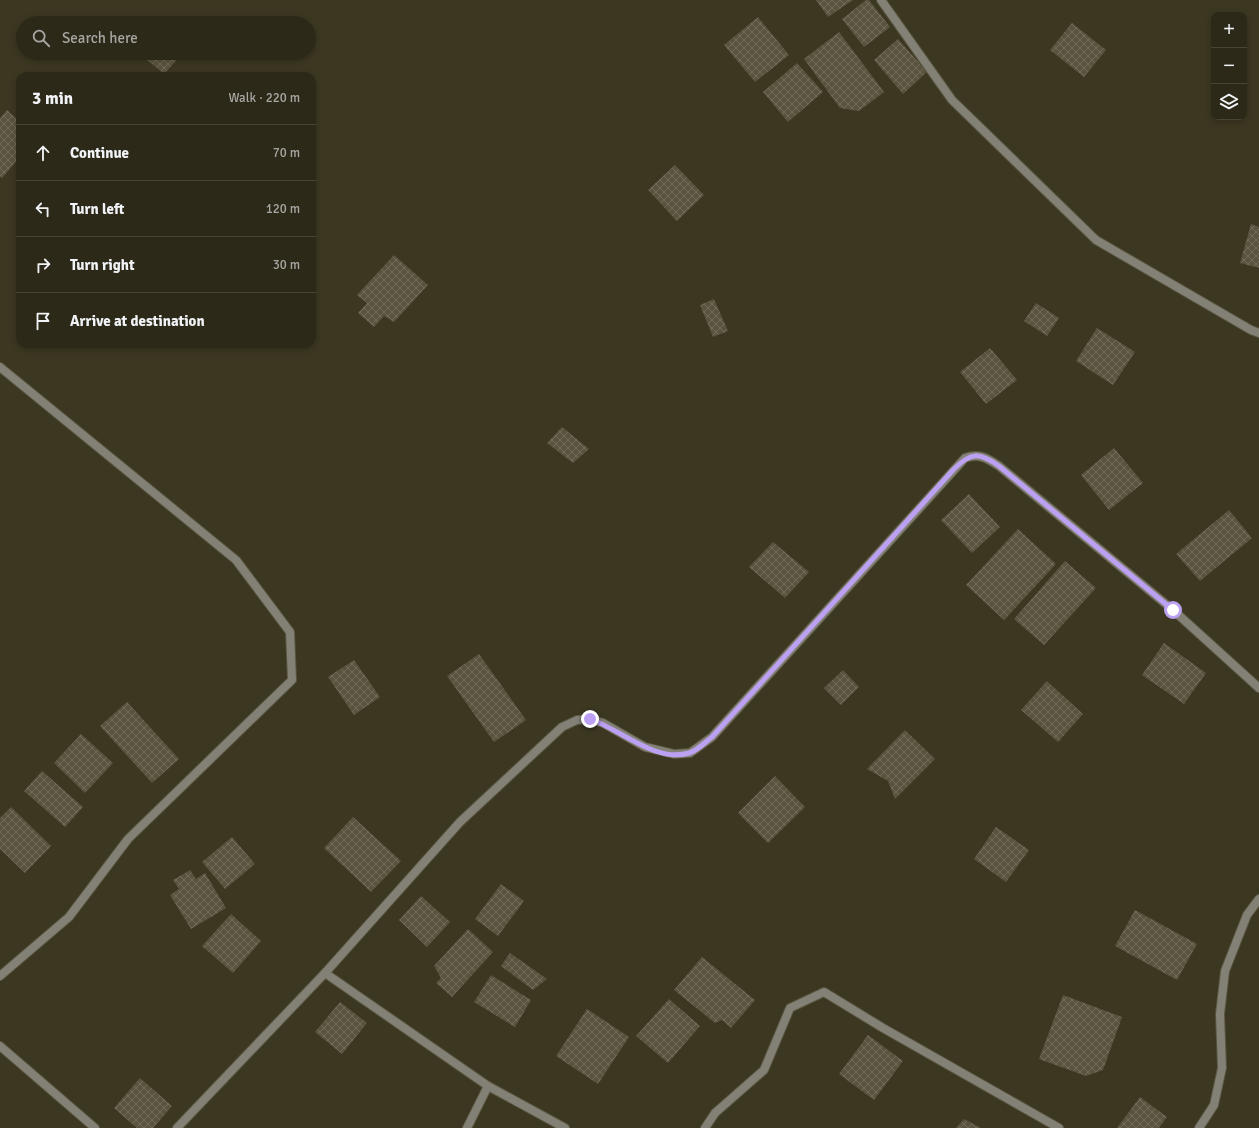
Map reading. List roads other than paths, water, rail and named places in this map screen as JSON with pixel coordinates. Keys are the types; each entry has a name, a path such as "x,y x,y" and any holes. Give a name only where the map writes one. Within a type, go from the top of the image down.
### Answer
{"street":[{"path":"882,0 952,100 1096,240 1259,333"},
{"path":"0,367 236,560 290,632 292,680 128,839 69,917 0,976"},
{"path":"177,1128 325,973 460,822 562,727 577,720 590,719 603,723 645,748 674,754 690,753 712,737 965,458 973,455 986,457 999,466 1173,610 1259,688"},
{"path":"1199,1128 1214,1105 1222,1068 1220,1014 1225,971 1246,915 1259,899"},
{"path":"325,973 488,1086 565,1128"},
{"path":"705,1128 715,1113 764,1070 790,1008 824,992 883,1028 1059,1128"},
{"path":"0,1046 95,1128"},
{"path":"467,1128 488,1086"}]}
